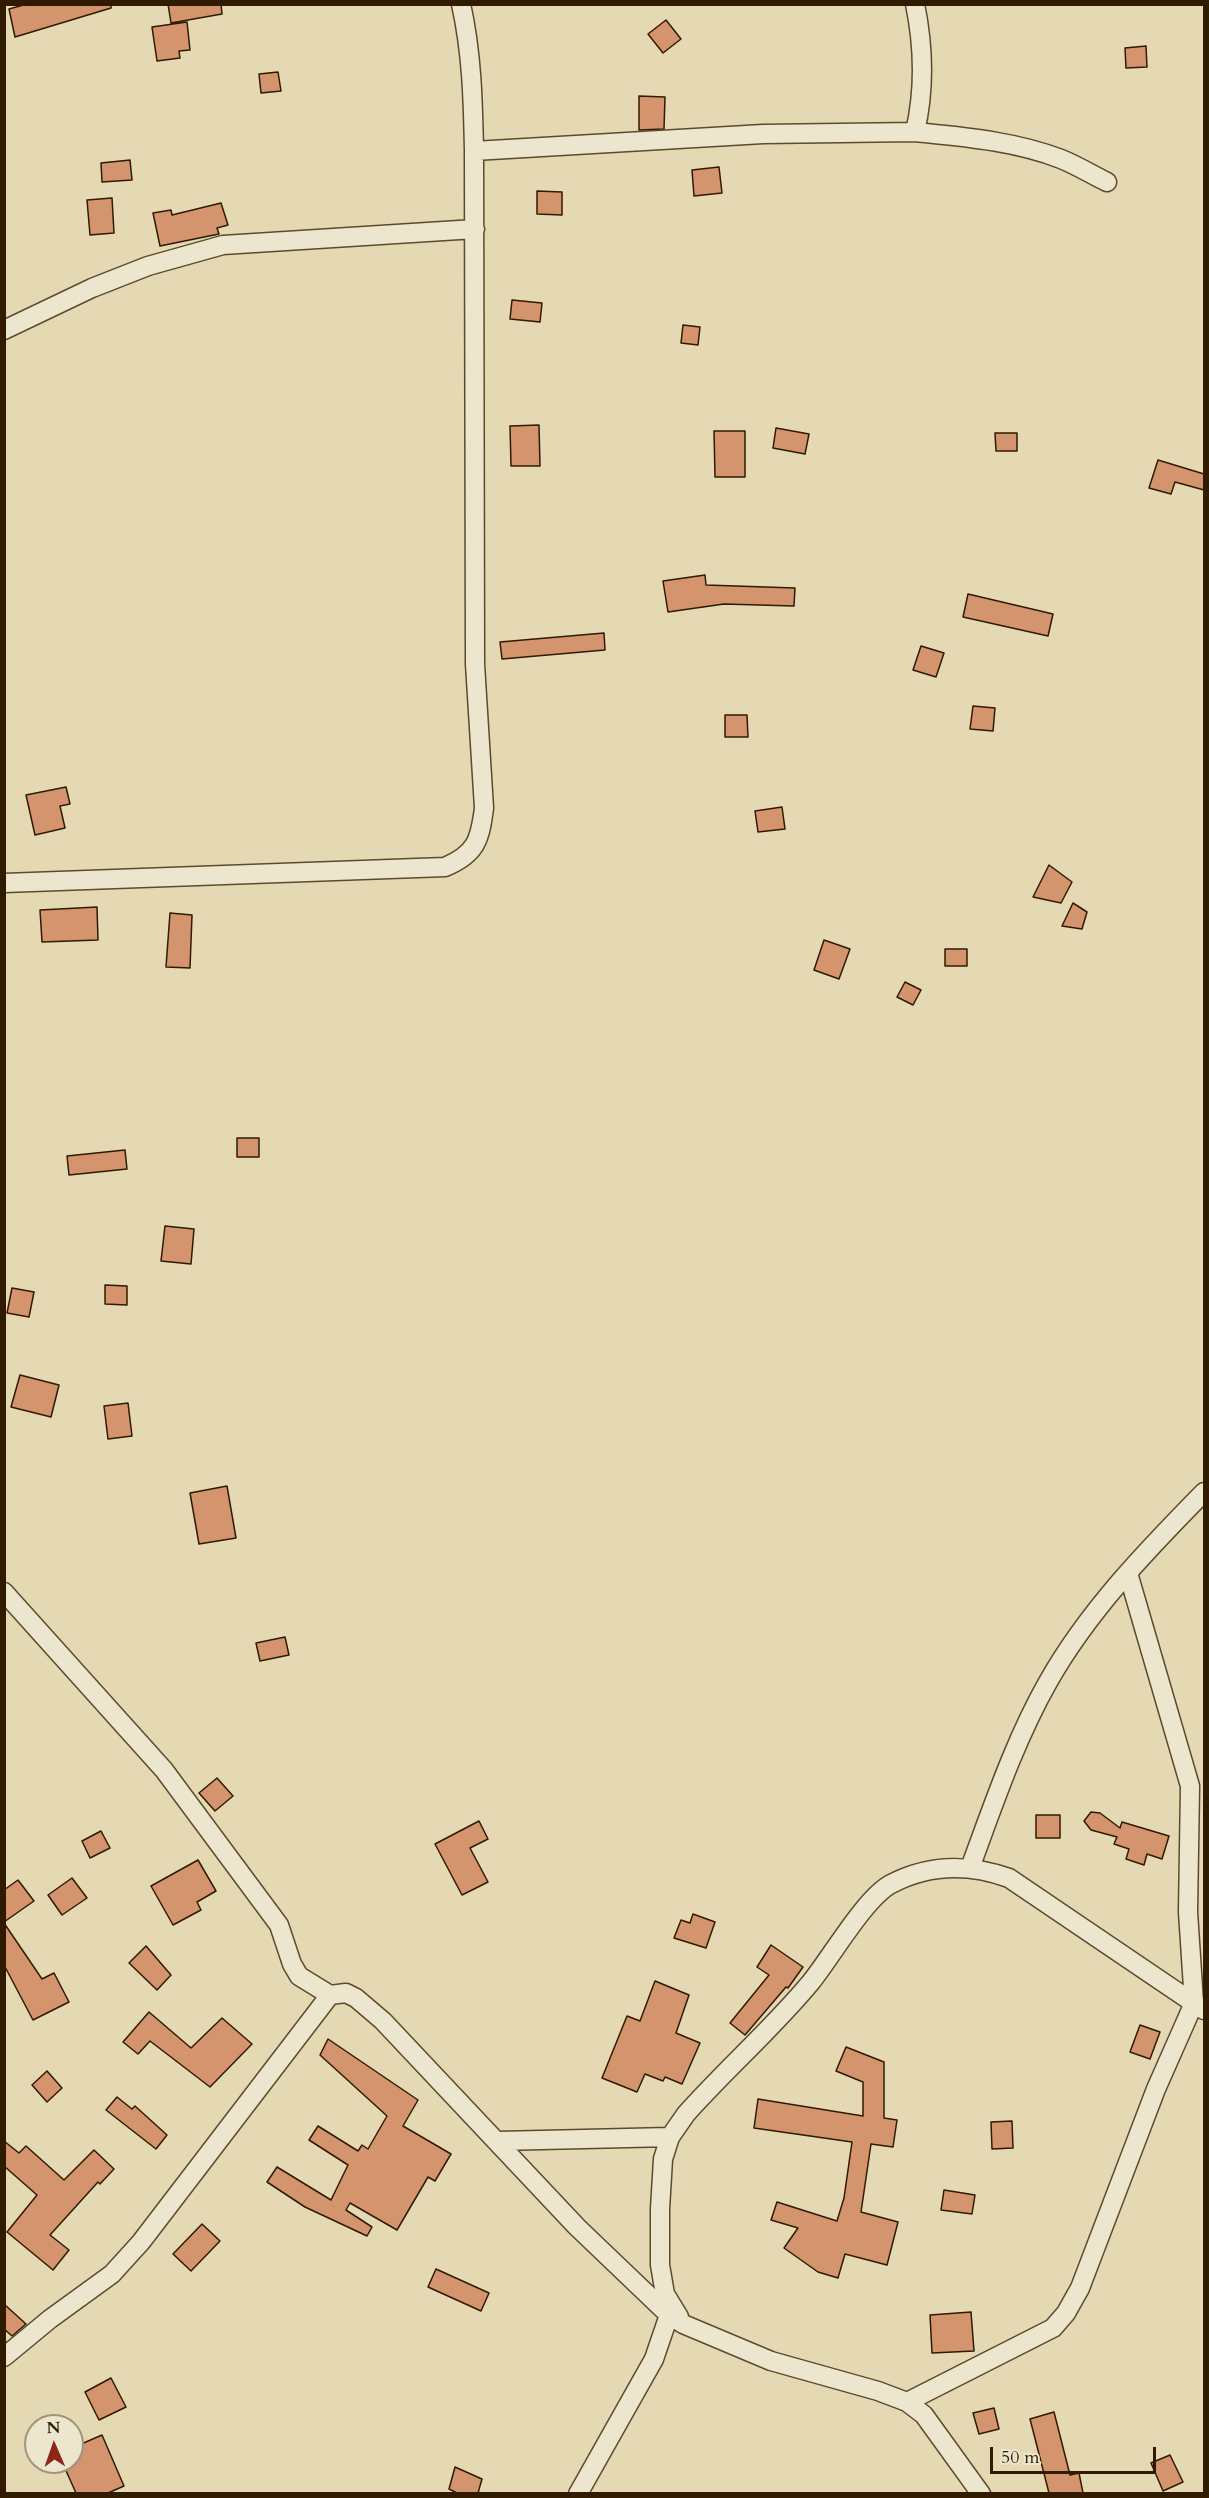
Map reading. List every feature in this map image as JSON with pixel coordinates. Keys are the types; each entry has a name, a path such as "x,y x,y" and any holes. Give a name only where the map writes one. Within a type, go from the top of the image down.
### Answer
{"street":[{"path":"4,883 445,867 463,859 475,846 481,831 484,808 475,664 474,152 468,32 461,4"},
{"path":"915,4 923,70 922,99 915,132"},
{"path":"474,152 741,135 915,132 995,142 1030,150 1061,160 1107,182"},
{"path":"4,330 92,288 148,266 223,245 475,229"},
{"path":"970,1868 994,1803 1048,1683 1108,1595 1204,1492"},
{"path":"907,2402 1053,2328 1066,2313 1080,2288 1156,2089 1199,2007 1188,1912 1190,1786 1128,1573"},
{"path":"4,1592 128,1727 191,1805 279,1925 292,1964 299,1976 330,1995 346,1993 356,1998 383,2021 578,2227 676,2320 771,2361 878,2391 907,2402 924,2415 981,2493"},
{"path":"676,2320 665,2294 660,2265 663,2159 670,2137 686,2114 810,1983 870,1899 890,1884 912,1875 947,1868 983,1868 1009,1878 1199,2007"},
{"path":"4,2357 50,2319 112,2274 141,2242 330,1995"},
{"path":"498,2140 670,2137"},
{"path":"578,2493 676,2320"}],"building":[{"path":"27,4 111,4 111,8 15,37 9,9"},
{"path":"168,4 221,4 222,14 171,23"},
{"path":"666,20 681,39 663,53 648,34"},
{"path":"187,22 190,50 179,51 180,58 157,61 152,27"},
{"path":"1146,46 1147,67 1126,68 1125,48"},
{"path":"278,72 281,91 261,93 259,74"},
{"path":"639,96 665,97 664,129 639,130"},
{"path":"130,160 132,180 102,182 101,163"},
{"path":"719,167 722,193 694,196 692,170"},
{"path":"537,191 562,192 562,215 537,214"},
{"path":"112,198 114,233 90,235 87,200"},
{"path":"221,203 228,225 217,228 219,234 160,246 153,213 171,210 172,215"},
{"path":"512,300 542,303 540,322 510,319"},
{"path":"683,325 700,327 698,345 681,343"},
{"path":"539,425 540,466 511,466 510,426"},
{"path":"776,428 809,434 805,454 773,448"},
{"path":"714,431 745,431 745,477 715,477"},
{"path":"995,433 1017,433 1017,451 996,451"},
{"path":"1158,460 1204,474 1204,490 1175,482 1171,494 1149,488"},
{"path":"705,575 706,585 795,588 794,606 724,604 668,612 663,581"},
{"path":"968,594 1053,614 1048,636 963,617"},
{"path":"604,633 605,650 502,659 500,642"},
{"path":"921,646 944,653 936,677 913,670"},
{"path":"973,706 995,708 993,731 970,729"},
{"path":"725,715 747,715 748,737 725,737"},
{"path":"66,787 70,804 60,806 65,828 35,835 26,795"},
{"path":"782,807 785,829 758,832 755,811"},
{"path":"1049,865 1072,882 1061,903 1033,897"},
{"path":"1073,903 1087,912 1082,929 1062,926"},
{"path":"97,907 98,940 42,942 40,910"},
{"path":"170,913 192,915 190,968 166,967"},
{"path":"824,940 850,949 839,979 814,970"},
{"path":"945,949 967,949 967,966 945,966"},
{"path":"905,982 921,990 913,1005 897,997"},
{"path":"237,1138 259,1138 259,1157 237,1157"},
{"path":"125,1150 127,1169 69,1175 67,1156"},
{"path":"165,1226 194,1229 191,1264 161,1261"},
{"path":"105,1285 127,1286 127,1305 105,1304"},
{"path":"12,1288 34,1292 29,1317 7,1313"},
{"path":"20,1375 59,1385 51,1417 11,1407"},
{"path":"128,1403 132,1436 108,1439 104,1406"},
{"path":"227,1486 236,1538 199,1544 190,1493"},
{"path":"285,1637 289,1655 260,1661 256,1643"},
{"path":"217,1778 233,1796 215,1811 199,1793"},
{"path":"1091,1812 1100,1813 1120,1828 1122,1822 1169,1836 1162,1859 1147,1854 1144,1865 1126,1859 1129,1849 1114,1844 1117,1837 1091,1830 1084,1821"},
{"path":"1036,1815 1060,1815 1060,1838 1036,1838"},
{"path":"479,1821 488,1839 470,1848 488,1882 462,1895 435,1844"},
{"path":"101,1831 110,1848 90,1858 82,1841"},
{"path":"198,1860 216,1891 197,1902 201,1910 173,1925 151,1886"},
{"path":"72,1878 87,1898 62,1915 48,1895"},
{"path":"18,1880 34,1901 4,1922 4,1890"},
{"path":"693,1914 715,1922 706,1948 674,1938 681,1920 690,1923"},
{"path":"4,1923 42,1979 54,1973 69,2002 33,2020 4,1965"},
{"path":"771,1945 803,1967 788,1988 786,1987 745,2035 730,2023 769,1975 757,1967"},
{"path":"146,1946 171,1975 157,1990 129,1963"},
{"path":"655,1981 689,1995 676,2033 700,2043 682,2084 665,2077 663,2081 645,2074 637,2092 602,2078 627,2016 640,2021"},
{"path":"149,2012 191,2048 222,2018 252,2044 210,2087 150,2041 138,2054 123,2042"},
{"path":"1140,2025 1160,2032 1150,2059 1130,2052"},
{"path":"328,2039 418,2100 403,2126 451,2154 435,2181 428,2177 397,2230 350,2203 346,2210 372,2227 367,2236 305,2207 267,2182 277,2167 331,2200 348,2165 309,2140 318,2126 358,2151 362,2145 368,2149 387,2116 320,2055"},
{"path":"846,2047 884,2062 884,2118 897,2120 893,2147 871,2144 861,2212 898,2222 887,2265 845,2254 838,2278 818,2272 784,2248 798,2228 771,2220 777,2202 837,2221 844,2198 852,2142 754,2128 758,2099 863,2116 863,2082 836,2071"},
{"path":"47,2071 62,2088 47,2102 32,2085"},
{"path":"117,2097 132,2109 135,2106 167,2135 156,2149 106,2110"},
{"path":"1012,2121 1013,2148 992,2149 991,2122"},
{"path":"4,2141 19,2153 26,2146 64,2180 94,2150 114,2169 100,2184 98,2182 50,2235 69,2250 53,2270 7,2232 37,2195 4,2166"},
{"path":"944,2190 975,2195 972,2214 941,2210"},
{"path":"202,2224 220,2241 191,2271 173,2254"},
{"path":"436,2269 489,2293 481,2311 428,2287"},
{"path":"4,2304 26,2324 12,2336 4,2329"},
{"path":"971,2312 974,2351 932,2353 930,2315"},
{"path":"111,2378 126,2407 99,2420 85,2392"},
{"path":"994,2408 999,2429 979,2434 973,2413"},
{"path":"1054,2412 1070,2475 1079,2473 1083,2493 1049,2493 1030,2419"},
{"path":"102,2435 124,2486 108,2493 76,2493 67,2474 84,2474 84,2443"},
{"path":"1170,2455 1183,2482 1163,2491 1151,2463"},
{"path":"455,2467 482,2479 478,2493 457,2493 449,2489"}]}
